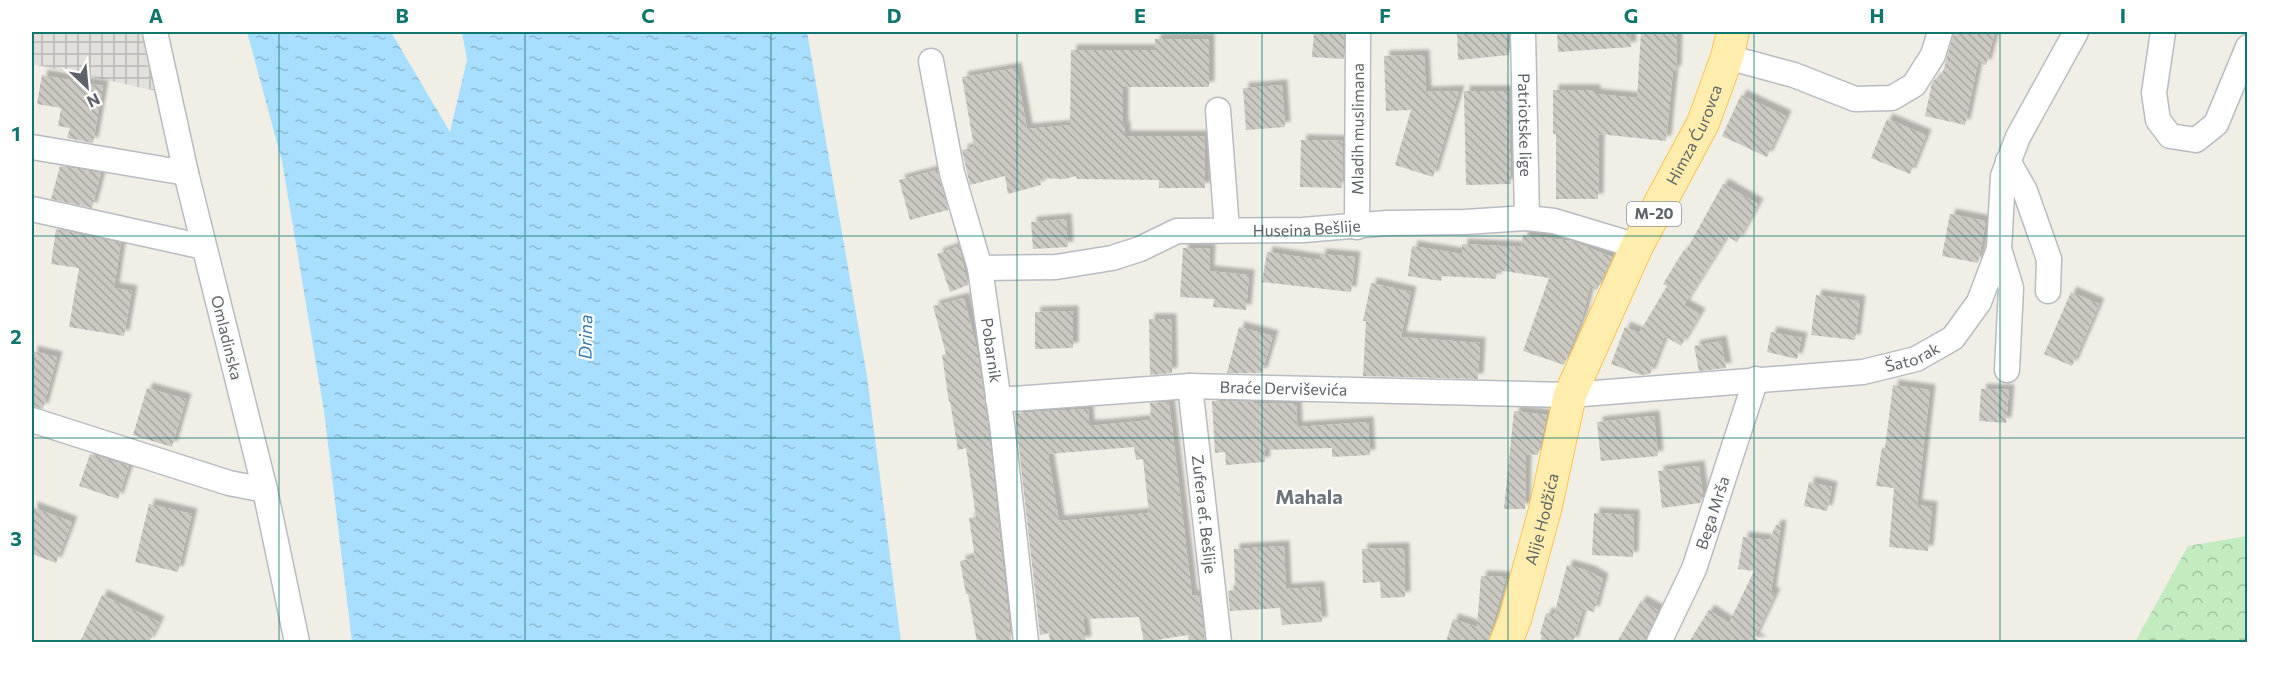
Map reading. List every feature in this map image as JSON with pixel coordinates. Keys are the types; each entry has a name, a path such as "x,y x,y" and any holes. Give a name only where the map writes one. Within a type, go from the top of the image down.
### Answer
{"main road":[{"name":"Himza Ćurovca","path":"1570,395 1637,246 1703,123 1730,44"},
{"name":"Alije Hodžića","path":"1506,642 1515,619 1545,510 1570,395"}],"street":[{"name":"Omladinska","path":"155,32 186,173 266,490 297,642"},
{"name":"Mladih muslimana","path":"1357,226 1358,32"},
{"name":"Patriotske lige","path":"1523,32 1527,218"},
{"path":"1730,44 1794,75 1855,99 1892,98 1914,85 1933,55 1940,32"},
{"name":"Šatorak","path":"1570,395 1863,372 1916,359 1953,338 1979,302 1999,249 2003,176 2008,161 2018,137 2076,32"},
{"path":"2163,32 2154,93 2158,120 2170,136 2196,140 2216,124 2247,47"},
{"name":"Pobarnik","path":"931,62 952,173 980,268 1026,642"},
{"path":"1218,110 1227,229"},
{"path":"32,147 186,173"},
{"path":"2008,161 2025,191 2049,259 2048,291"},
{"path":"32,209 204,247"},
{"name":"Huseina Bešlije","path":"980,268 1056,267 1112,258 1140,249 1177,231 1302,230 1387,223 1527,218 1554,220 1637,246"},
{"path":"1999,249 2011,288 2007,370"},
{"name":"Bega Mrša","path":"1659,642 1694,569 1756,379"},
{"name":"Braće Derviševića","path":"998,400 1191,386 1570,395"},
{"name":"Zufera ef. Bešlije","path":"1191,386 1219,642"},
{"path":"32,420 229,483 266,490"}],"shaded area":[{"path":"32,32 146,32 157,91 32,64"}],"green space":[{"path":"2247,536 2247,642 2135,642 2188,546"}],"water":[{"name":"Drina","path":"247,32 391,32 450,132 467,60 462,32 807,32 867,376 901,642 352,642 324,411 282,161"}],"building":[{"path":"1314,32 1344,32 1344,59 1312,57"},
{"path":"1457,32 1509,32 1509,55 1458,60"},
{"path":"1557,32 1630,32 1631,47 1558,52"},
{"path":"1641,32 1677,32 1676,71 1673,71 1666,141 1599,134 1598,199 1556,199 1553,90 1595,90 1595,94 1637,98"},
{"path":"1954,32 1995,32 1986,65 1978,63 1965,125 1925,116 1932,83 1936,78 1941,79"},
{"path":"1155,39 1209,39 1209,87 1123,87 1125,136 1204,136 1205,188 1159,188 1159,180 1077,179 1076,176 1065,179 1040,178 1041,185 1008,194 1005,176 970,185 962,150 974,147 962,77 1016,68 1027,129 1070,125 1071,50 1155,50"},
{"path":"1424,55 1426,92 1459,91 1433,177 1395,165 1411,110 1386,111 1384,56"},
{"path":"42,75 103,86 93,143 67,138 70,128 58,126 61,108 37,104"},
{"path":"1282,85 1285,127 1246,130 1243,88"},
{"path":"1464,91 1508,91 1511,184 1466,185"},
{"path":"1741,95 1786,116 1767,157 1722,136"},
{"path":"1887,119 1926,135 1910,174 1871,158"},
{"path":"1301,140 1343,141 1342,188 1300,187"},
{"path":"60,166 101,173 92,208 51,199"},
{"path":"937,170 948,210 910,220 899,180"},
{"path":"1723,184 1758,204 1737,242 1727,236 1684,305 1700,314 1681,346 1665,336 1650,374 1641,375 1611,364 1625,327 1639,333 1667,286 1663,284 1684,250 1686,251"},
{"path":"1950,214 1986,221 1978,263 1942,256"},
{"path":"1066,219 1068,247 1033,249 1031,222"},
{"path":"56,229 121,243 114,288 132,291 124,336 69,327 79,268 51,264"},
{"path":"1523,235 1572,241 1612,257 1597,290 1590,287 1583,315 1564,365 1523,351 1549,278 1497,270 1496,279 1442,276 1441,281 1408,276 1412,246 1462,254 1462,244 1521,247"},
{"path":"959,246 968,285 950,292 937,254"},
{"path":"1183,248 1210,249 1209,271 1249,275 1246,310 1213,307 1214,299 1180,297"},
{"path":"1267,252 1320,260 1320,254 1355,257 1351,292 1262,282"},
{"path":"1371,283 1411,292 1401,337 1480,343 1478,379 1363,376 1366,321 1363,321"},
{"path":"2071,292 2099,304 2072,366 2044,354"},
{"path":"1816,295 1860,301 1855,340 1811,335"},
{"path":"964,298 977,350 988,426 1011,640 996,642 977,642 968,594 966,594 960,561 975,558 969,518 976,517 966,448 958,450 942,355 946,354 933,306"},
{"path":"1073,311 1073,348 1035,349 1035,312"},
{"path":"1149,319 1171,319 1172,373 1150,375"},
{"path":"1239,327 1273,336 1262,373 1227,373"},
{"path":"1771,332 1802,338 1797,359 1767,352"},
{"path":"1721,341 1726,368 1699,371 1694,346"},
{"path":"32,351 57,357 43,409 32,406"},
{"path":"1893,385 1930,390 1917,505 1932,507 1928,551 1889,547 1894,488 1876,486 1882,447 1885,448"},
{"path":"147,388 186,399 172,447 133,435"},
{"path":"1981,389 2009,390 2006,423 1979,421"},
{"path":"1212,401 1254,402 1254,404 1296,403 1297,427 1368,422 1370,455 1332,457 1332,448 1264,450 1265,462 1226,465 1225,452 1215,453"},
{"path":"1169,402 1192,596 1199,595 1205,642 1189,642 1188,635 1144,642 1139,617 1083,619 1086,642 1050,642 1049,633 1040,635 1015,413 1088,409 1089,425 1099,425 1151,420 1150,403","holes":["1134,447 1136,460 1143,459 1149,513 1059,521 1048,454"]},
{"path":"1514,411 1547,415 1538,455 1526,454 1525,509 1504,509"},
{"path":"1654,416 1658,456 1601,461 1597,422"},
{"path":"90,454 129,466 118,499 79,486"},
{"path":"1699,466 1703,497 1700,503 1662,508 1658,471"},
{"path":"1809,482 1832,487 1827,511 1804,506"},
{"path":"149,504 192,514 178,572 135,562"},
{"path":"32,507 72,522 56,563 32,554"},
{"path":"1594,513 1634,515 1633,557 1592,555"},
{"path":"1776,525 1781,526 1771,592 1775,594 1754,638 1762,642 1689,642 1709,610 1729,623 1754,571 1738,569 1743,537 1769,540"},
{"path":"1284,546 1286,589 1319,587 1322,622 1282,625 1280,608 1230,611 1228,591 1234,590 1235,586 1234,549"},
{"path":"1404,548 1405,597 1381,598 1380,582 1363,583 1362,549"},
{"path":"1567,565 1589,571 1603,579 1594,612 1583,609 1573,642 1540,642 1546,613 1554,615"},
{"path":"1481,576 1506,577 1488,642 1446,642 1453,619 1477,627"},
{"path":"102,595 159,622 149,642 80,642"},
{"path":"1641,601 1658,610 1645,642 1617,642"}],"district":[{"name":"Mahala","path":"1309,497"}]}
